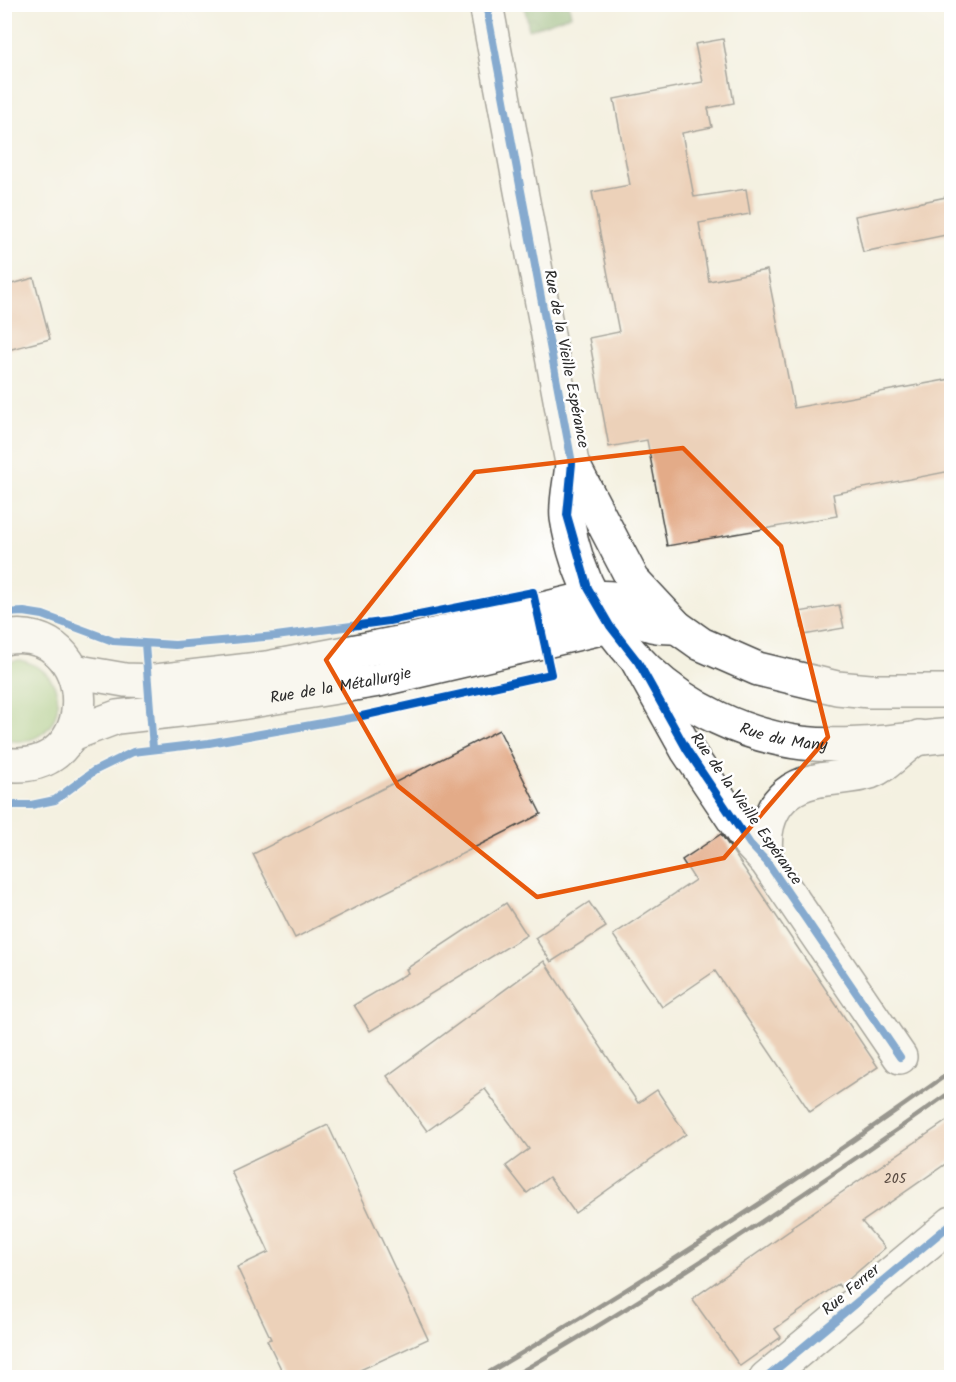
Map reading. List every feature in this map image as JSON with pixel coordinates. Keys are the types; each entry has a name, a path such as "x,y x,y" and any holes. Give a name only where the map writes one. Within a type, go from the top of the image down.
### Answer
{"street":[{"name":"Rue de la Vieille Espérance","path":"486,4 572,463 567,515 593,597 610,626 638,662 687,750 750,844 767,862 900,1057"},
{"name":"Rue de la Vieille Espérance","path":"572,463 596,505 618,556 633,580 677,627"},
{"path":"593,597 615,598 648,624 659,627 677,627 701,644 730,658 794,680 870,691 951,692"},
{"name":"Rue de la Métallurgie","path":"73,671 125,680 156,681 267,668 404,642 593,597"},
{"name":"Rue de la Métallurgie","path":"72,734 117,717 234,704 369,682 610,626"},
{"name":"Rue de la Métallurgie","path":"4,638 27,638 46,644 62,655 73,671 79,686 81,702 72,734 60,749 44,759 26,765 4,764"},
{"name":"Rue du Many","path":"638,662 657,681 698,709 719,720 766,736 832,744 951,735"},
{"name":"Rue de la Vieille Espérance","path":"767,862 765,830 771,813 781,799 818,780 877,769 919,737"},
{"name":"Rue Ferrer","path":"766,1377 951,1223"}],"highlighted area":[{"path":"683,448 781,546 828,737 724,858 537,897 398,786 326,660 475,472"}],"green space":[{"path":"524,5 569,5 571,15 529,30"},
{"path":"19,660 39,668 51,680 57,694 57,710 51,724 40,735 25,741 5,740 4,663"}],"building":[{"path":"723,39 734,103 708,108 712,127 682,133 694,197 746,189 750,214 699,223 709,281 767,270 794,408 951,379 951,471 833,494 837,516 667,546 647,440 609,447 589,338 619,332 592,192 630,185 614,99 703,82 695,44"},
{"path":"951,196 951,234 863,252 855,216"},
{"path":"34,278 50,339 4,351 4,286"},
{"path":"839,605 844,628 804,635 799,612"},
{"path":"499,730 541,814 295,938 253,854"},
{"path":"721,834 878,1067 810,1112 715,971 662,1007 613,935 695,880 682,860"},
{"path":"589,902 606,927 551,962 535,938"},
{"path":"506,903 527,935 370,1031 354,1005 408,973 406,969"},
{"path":"544,961 638,1103 657,1090 686,1134 575,1213 549,1177 527,1193 506,1166 529,1149 485,1089 427,1131 387,1076"},
{"path":"951,1118 951,1160 862,1222 885,1248 840,1287 838,1284 775,1329 781,1337 740,1366 692,1299 792,1229 791,1227"},
{"path":"328,1125 428,1339 345,1377 285,1377 267,1340 271,1339 237,1267 269,1252 231,1171"}],"railway":[{"path":"479,1378 660,1269 836,1152 952,1071"},
{"path":"510,1378 567,1345 734,1240 952,1091"}],"cycle path":[{"path":"486,4 572,463 567,515 588,588 610,626 638,662 687,750 750,844 767,862 900,1057"},
{"path":"4,613 24,612 43,615 113,641 175,645 276,636 389,621 533,592 551,674 362,716 209,743 133,752 94,771 55,800 31,805 4,805"},
{"path":"145,644 153,748"},
{"path":"766,1378 952,1223"}]}
